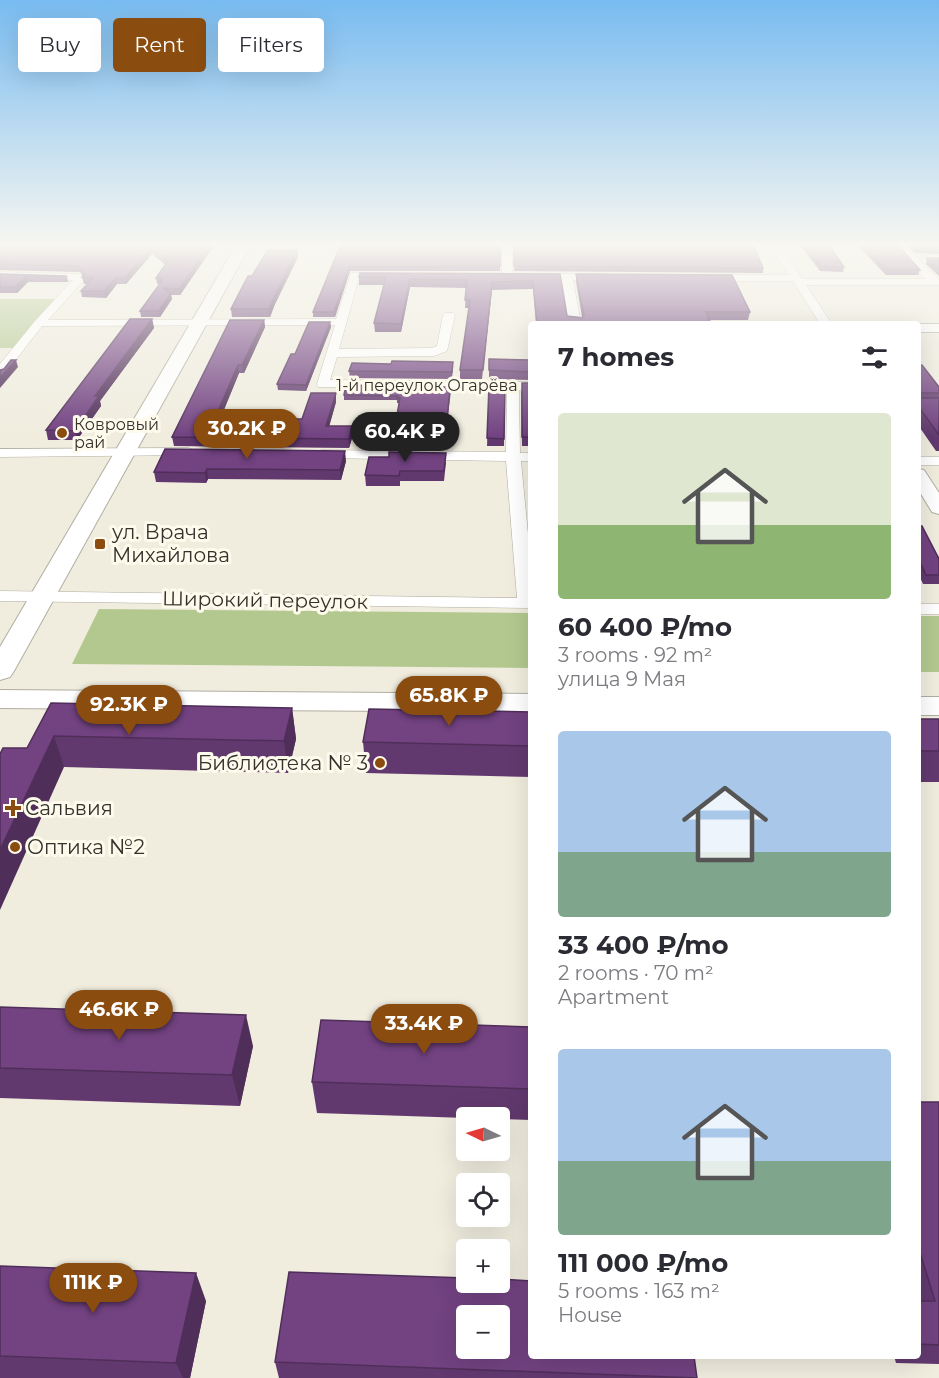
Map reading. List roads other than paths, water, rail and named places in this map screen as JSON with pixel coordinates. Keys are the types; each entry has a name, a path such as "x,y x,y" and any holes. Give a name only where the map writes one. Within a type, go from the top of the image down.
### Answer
{"main road":[{"path":"0,671 206,308"},
{"path":"0,699 528,703"},
{"path":"921,706 939,706"}],"street":[{"path":"0,372 53,308"},
{"path":"346,308 333,352 434,352 444,348 449,315"},
{"path":"816,308 824,321"},
{"path":"39,323 342,322"},
{"path":"921,328 939,328"},
{"name":"1-й переулок Огарёва","path":"333,352 323,384 528,386"},
{"path":"513,386 513,457 528,603"},
{"path":"0,453 206,453"},
{"path":"300,454 528,457"},
{"path":"921,461 939,461"},
{"path":"921,479 939,508"},
{"name":"Широкий переулок","path":"0,596 528,603"},
{"path":"921,609 939,609"}],"place":[{"name":"Ковровый рай","path":"62,433"},
{"name":"ул. Врача Михайлова","path":"100,544"},
{"name":"Библиотека № 3","path":"380,763"},
{"name":"Сальвия","path":"13,808"},
{"name":"Оптика №2","path":"15,847"}]}
